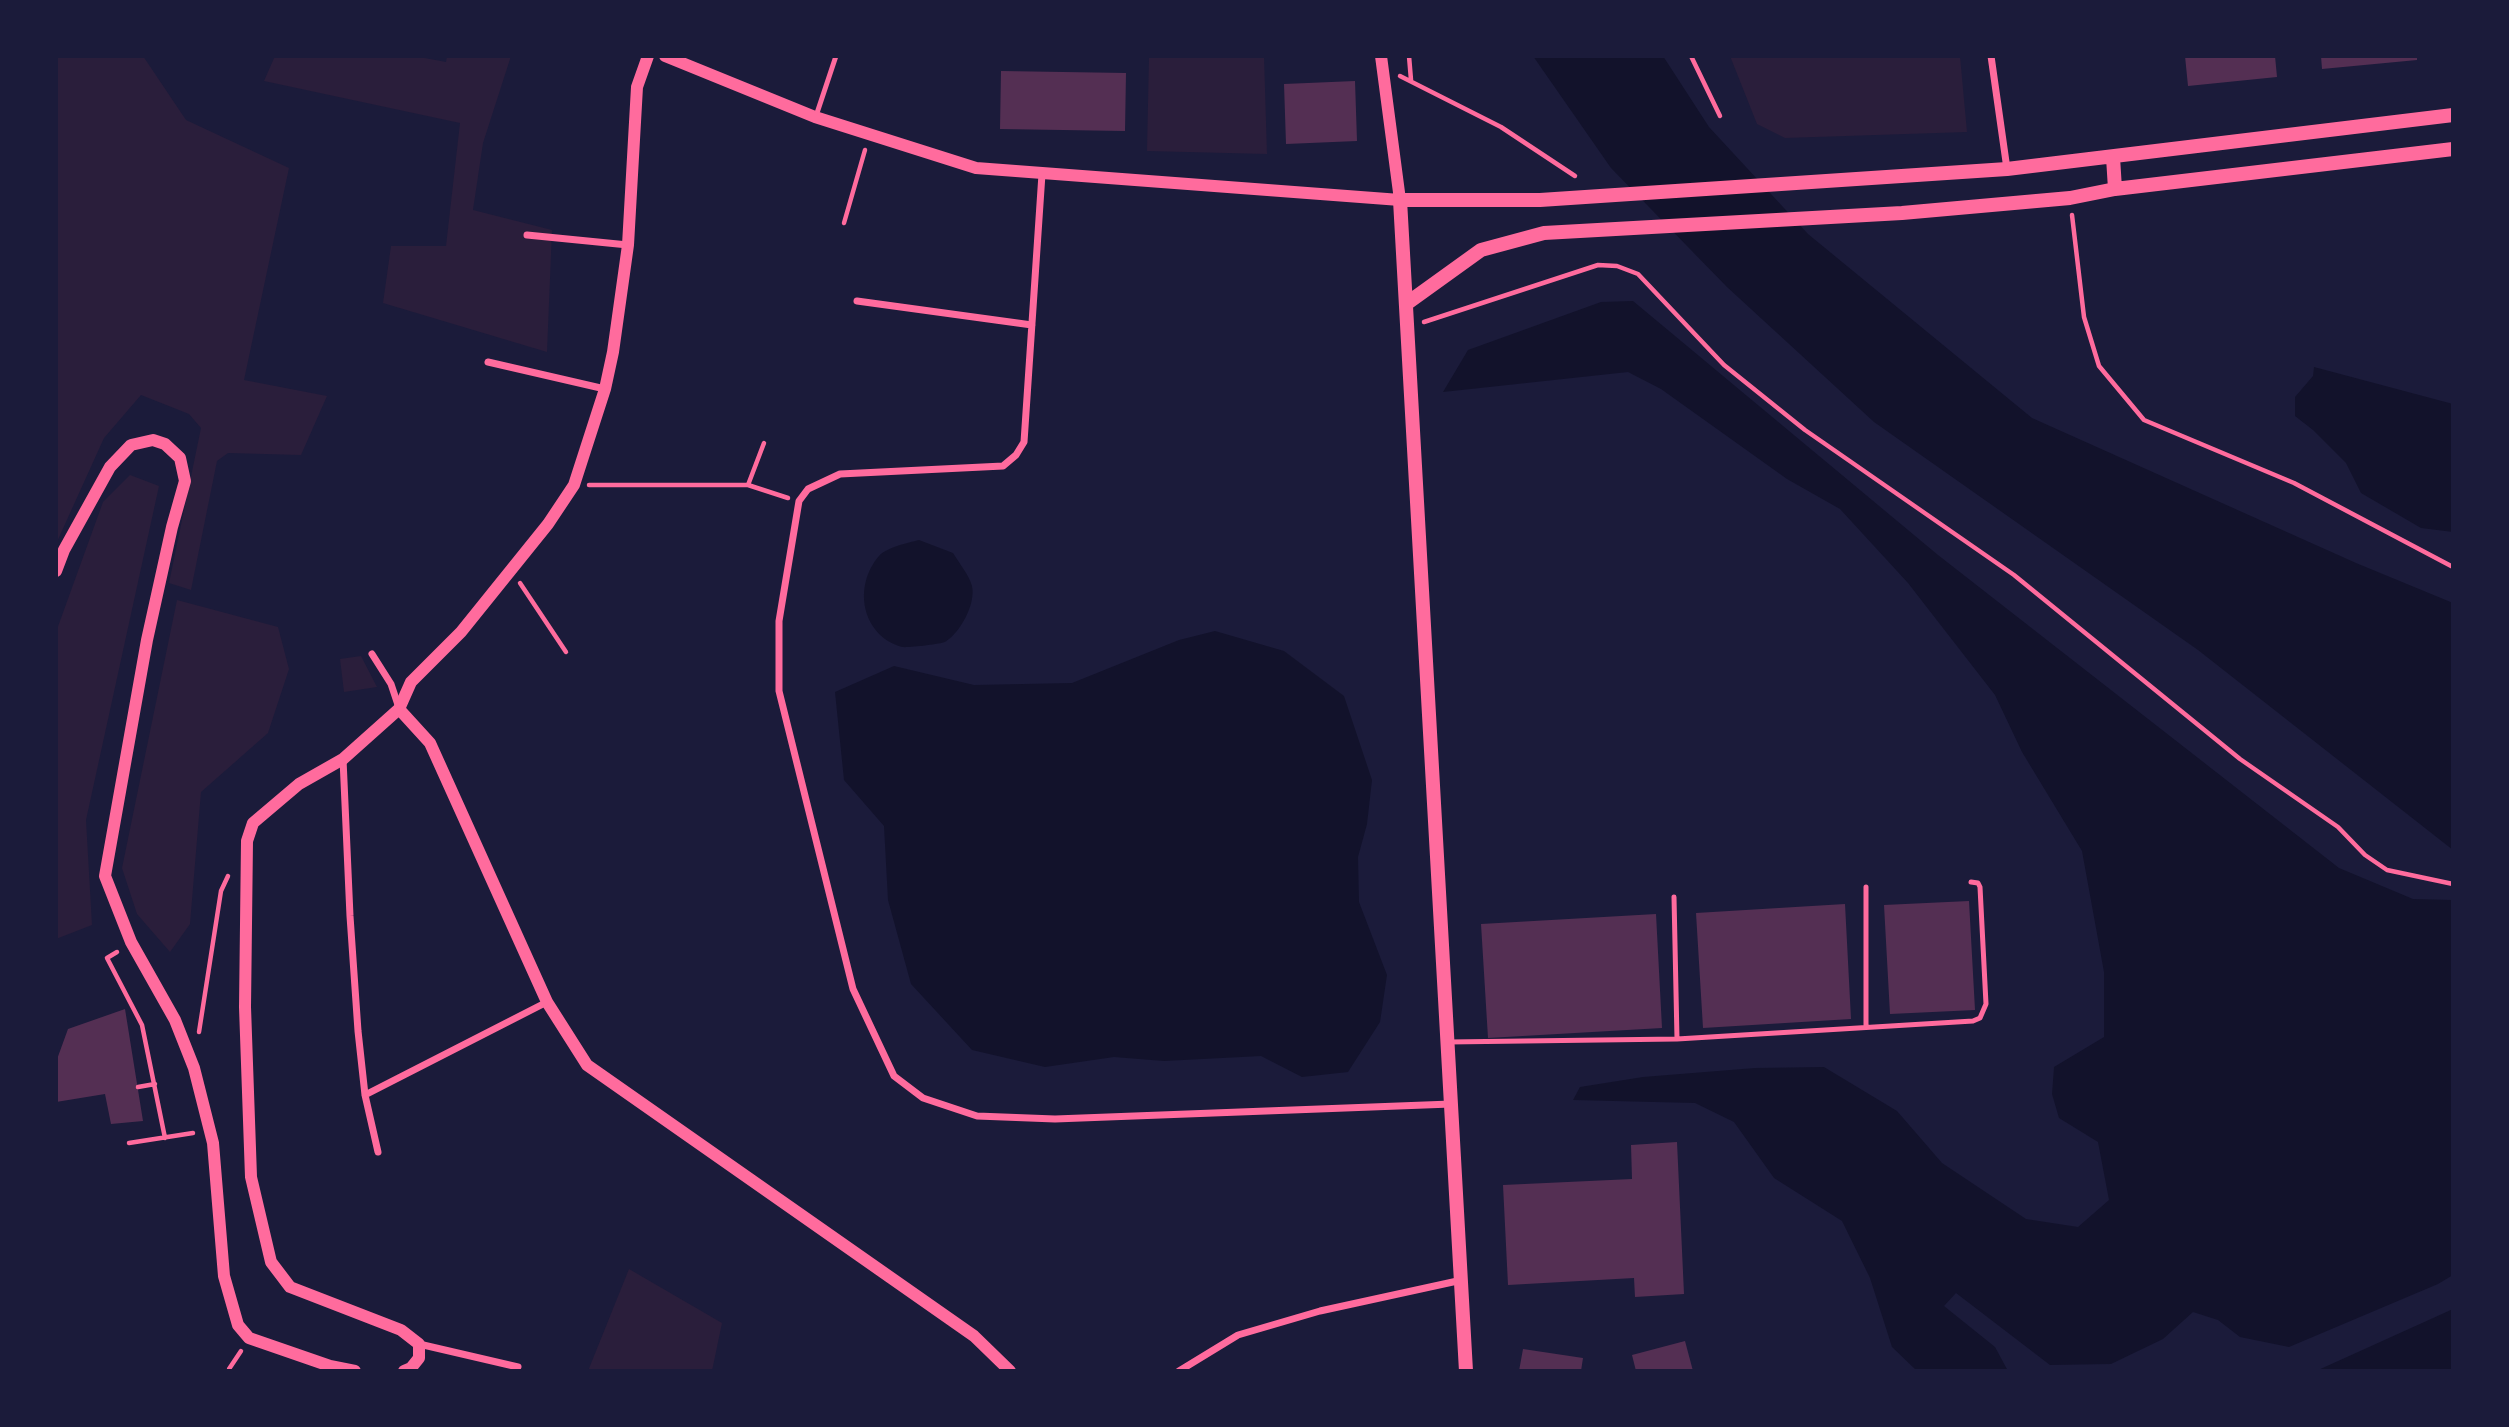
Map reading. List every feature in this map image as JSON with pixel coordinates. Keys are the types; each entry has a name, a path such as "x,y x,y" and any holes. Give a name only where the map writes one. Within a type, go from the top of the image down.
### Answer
{"main road":[{"path":"1466,1371 1400,200 1539,200 1897,178 2007,169 2453,115"},
{"path":"1406,304 1481,250 1544,233 1902,214 2070,198 2115,189 2453,149"},
{"path":"2113,156 2115,189"}],"street":[{"path":"518,1367 418,1345 401,1330 290,1287 271,1262 251,1177 245,1007 247,841 253,823 299,784 343,759 399,709 411,682 461,632 548,524 574,485 605,389 613,352 628,245 637,88 648,56"},
{"path":"665,56 815,117 976,168 1400,200 1381,56"},
{"path":"1991,56 2007,169"},
{"path":"1042,174 1024,442 1016,455 1003,466 840,474 808,489 799,502 779,621 779,691 853,989 894,1076 923,1098 977,1116 1055,1119 1452,1104"},
{"path":"527,235 628,245"},
{"path":"857,301 1032,325"},
{"path":"488,362 605,389"},
{"path":"56,570 64,550 110,467 131,445 153,440 165,444 180,458 185,481 147,640 105,876 131,942 175,1020 194,1068 213,1143 224,1276 238,1325 249,1338 330,1366 355,1371"},
{"path":"372,654 391,684 399,709 430,743 547,1002 587,1065 974,1336 1010,1371"},
{"path":"343,759 350,916 365,1095 378,1152"},
{"path":"365,1095 547,1002"},
{"path":"1180,1371 1238,1335 1320,1311 1462,1280"},
{"path":"404,1371 419,1359 418,1345"}],"lane":[{"path":"815,117 836,56"},
{"path":"1448,1042 1677,1039 1973,1021 1980,1018 1985,1011 1980,887 1979,883 1971,882"},
{"path":"1866,1027 1867,887"},
{"path":"1674,897 1677,1039"}],"path":[{"path":"1409,56 1411,80"},
{"path":"1691,56 1720,116"},
{"path":"1382,70 1411,80 1501,128 1575,176"},
{"path":"844,223 866,148"},
{"path":"2070,198 2084,317 2099,366 2144,420 2294,483 2453,567"},
{"path":"1407,328 1598,265 1616,266 1637,274 1724,365 1805,430 2014,575 2240,759 2338,827 2365,855 2387,870 2453,884"},
{"path":"748,485 764,443"},
{"path":"574,485 748,485 799,502"},
{"path":"517,579 566,652"},
{"path":"194,1068 221,891 247,841"},
{"path":"131,942 107,958 142,1025 165,1138"},
{"path":"138,1087 155,1084"},
{"path":"129,1143 194,1133 190,1121"}],"shaded area":[{"path":"56,56 143,56 186,120 289,168 244,380 327,396 301,455 228,453 217,461 191,590 169,583 201,428 189,414 141,395 104,438 56,544"},
{"path":"275,56 414,56 446,62 447,56 511,56 483,143 473,210 552,230 547,352 383,303 391,246 446,246 460,123 264,81"},
{"path":"1149,56 1264,56 1267,154 1147,151"},
{"path":"1533,56 1663,56 1709,127 1808,234 2032,418 2356,563 2453,603 2453,850 2198,650 1874,422 1727,287 1611,168"},
{"path":"1730,56 1960,56 1967,132 1785,138 1757,124"},
{"path":"1633,301 1938,555 2339,868 2413,899 2453,900 2453,1275 2438,1284 2289,1347 2240,1337 2218,1320 2193,1312 2163,1339 2111,1364 2050,1365 1956,1293 1944,1306 1995,1347 2008,1371 1917,1371 1892,1347 1870,1278 1842,1221 1774,1178 1734,1122 1695,1103 1573,1100 1580,1087 1643,1077 1755,1068 1824,1067 1897,1111 1942,1163 2026,1219 2078,1227 2109,1200 2098,1142 2059,1118 2052,1094 2054,1067 2104,1037 2104,972 2082,851 2022,752 1995,695 1908,583 1840,509 1787,479 1661,389 1628,372 1443,392 1468,350 1601,302"},
{"path":"2314,367 2453,404 2453,532 2421,528 2361,493 2346,463 2295,416 2295,397 2313,376"},
{"path":"130,475 159,486 86,820 92,925 56,939 56,632 103,502"},
{"path":"919,540 953,553 971,582 972,601 961,625 945,642 902,647 888,641 877,632 870,621 865,608 866,581 879,556 887,550"},
{"path":"177,600 278,627 289,669 268,733 201,792 190,924 170,952 137,914 122,868"},
{"path":"1215,631 1284,651 1344,696 1372,780 1367,824 1358,857 1359,902 1387,975 1380,1022 1348,1072 1302,1077 1261,1056 1164,1061 1114,1057 1045,1067 972,1050 911,984 888,900 884,826 844,780 835,692 894,666 974,685 1072,683 1179,640"},
{"path":"361,656 377,687 344,692 340,659"},
{"path":"629,1269 722,1323 712,1371 588,1371"},
{"path":"2453,1309 2453,1371 2316,1371"}],"building":[{"path":"2185,56 2275,56 2277,77 2188,86"},
{"path":"2321,56 2417,56 2417,60 2322,69"},
{"path":"1001,71 1126,73 1125,131 1000,129"},
{"path":"1355,81 1357,141 1286,144 1284,84"},
{"path":"1969,901 1975,1010 1890,1014 1884,905"},
{"path":"1845,904 1851,1019 1703,1028 1696,913"},
{"path":"1656,914 1662,1028 1488,1038 1481,924"},
{"path":"125,1009 143,1121 111,1124 105,1094 56,1102 56,1062 68,1029"},
{"path":"1677,1142 1684,1294 1635,1297 1634,1278 1508,1285 1503,1185 1632,1179 1631,1145"},
{"path":"1685,1341 1693,1371 1636,1371 1632,1355"},
{"path":"1523,1349 1583,1358 1581,1371 1519,1371"}]}
